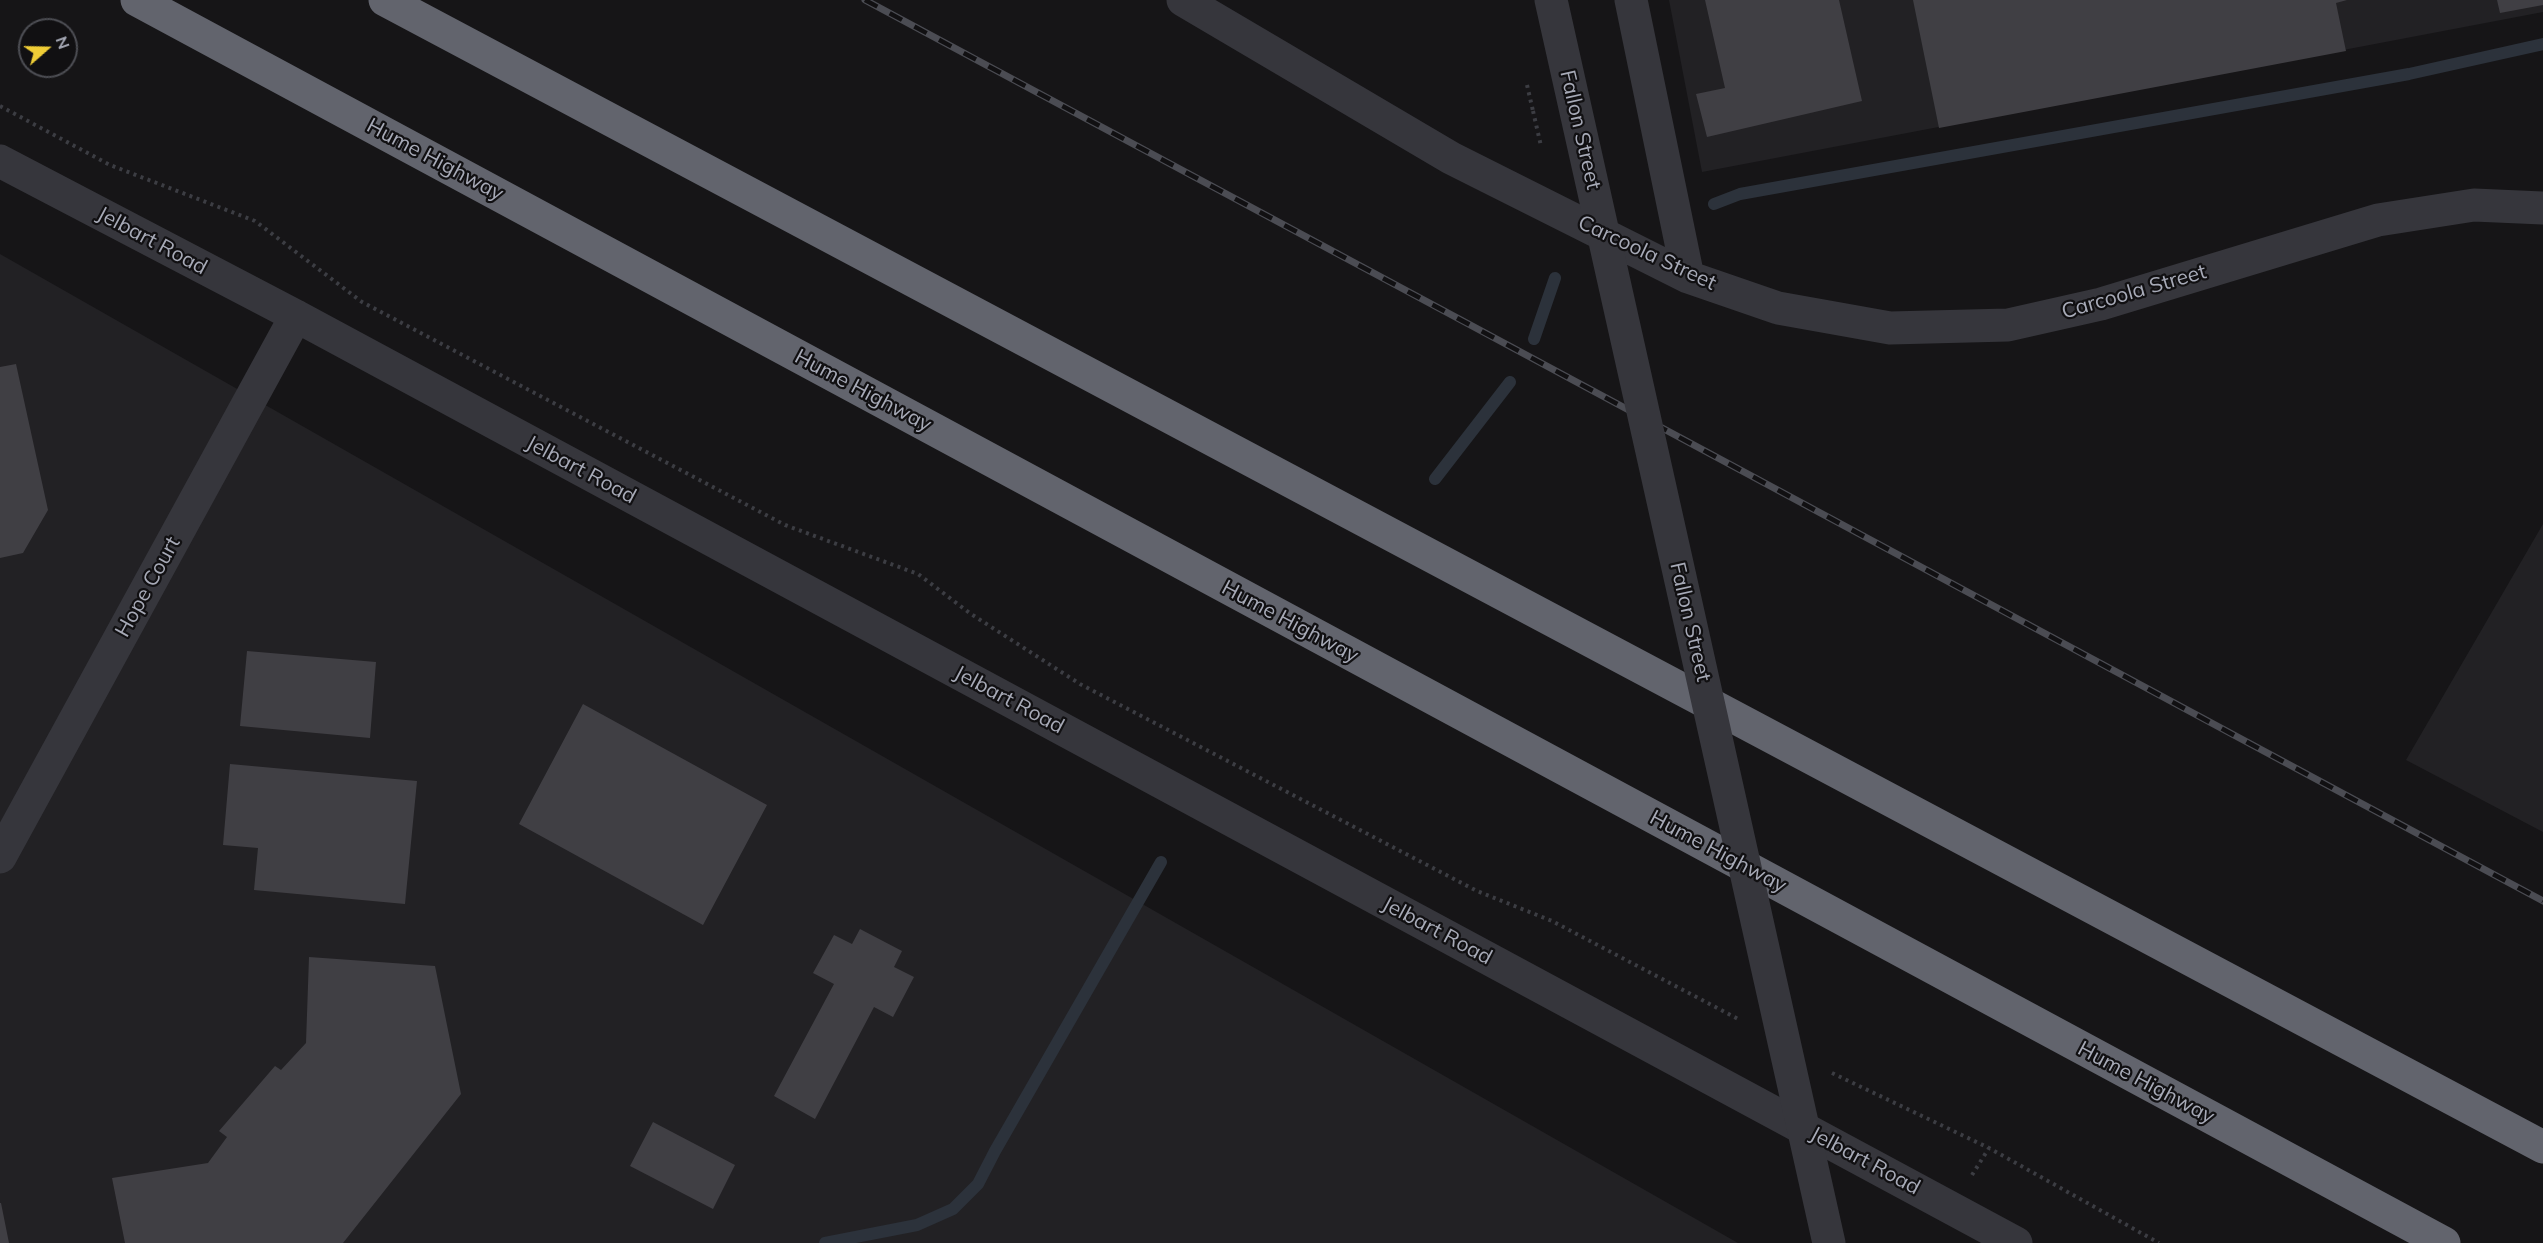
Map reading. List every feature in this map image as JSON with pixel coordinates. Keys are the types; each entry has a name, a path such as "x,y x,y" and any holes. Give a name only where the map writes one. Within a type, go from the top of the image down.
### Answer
{"highway":[{"name":"Hume Highway","path":"137,0 2444,1243"},
{"path":"385,0 2543,1147"}],"street":[{"name":"Carcoola Street","path":"1183,0 1450,158 1688,277 1778,308 1890,328 2008,325 2101,304 2378,220 2474,204 2543,208"},
{"name":"Fallon Street","path":"1551,0 1828,1243"},
{"path":"1631,0 1688,277"},
{"name":"Jelbart Road","path":"0,161 296,316 2016,1243"},
{"name":"Hope Court","path":"0,857 296,316"}],"path":[{"path":"0,106 110,165 255,221 362,302 785,525 918,574 971,614 1080,684 1477,891 1552,921 1744,1023"},
{"path":"1826,1069 1989,1148 2158,1243"}],"shaded area":[{"path":"1669,0 2543,0 2543,12 1702,172"},
{"path":"0,254 1738,1243 0,1243"},
{"path":"2543,524 2543,832 2406,760"}],"building":[{"path":"1705,0 1839,0 1862,101 1707,137 1696,94 1725,88"},
{"path":"1913,0 2347,0 2336,3 2346,51 1939,128"},
{"path":"2497,0 2543,0 2543,5 2500,13"},
{"path":"16,364 48,510 23,553 0,558 0,367"},
{"path":"247,651 376,662 370,738 240,726"},
{"path":"583,704 767,805 703,925 519,824"},
{"path":"230,764 417,781 405,904 254,890 258,848 223,845"},
{"path":"860,929 902,951 894,967 914,977 893,1017 874,1007 815,1119 774,1096 834,984 813,973 834,935 852,944"},
{"path":"309,957 435,966 461,1094 343,1243 125,1243 112,1178 208,1163 227,1137 219,1131 275,1066 281,1070 306,1043"},
{"path":"653,1122 735,1165 713,1209 630,1166"},
{"path":"1,1203 9,1243 0,1243"}],"waterway":[{"path":"1714,204 1740,194 2409,74 2543,44"},
{"path":"1534,339 1555,278"},
{"path":"1435,479 1510,382"},
{"path":"825,1243 917,1225 953,1209 978,1184 1161,862"}],"railway":[{"path":"865,0 2543,901"}]}
